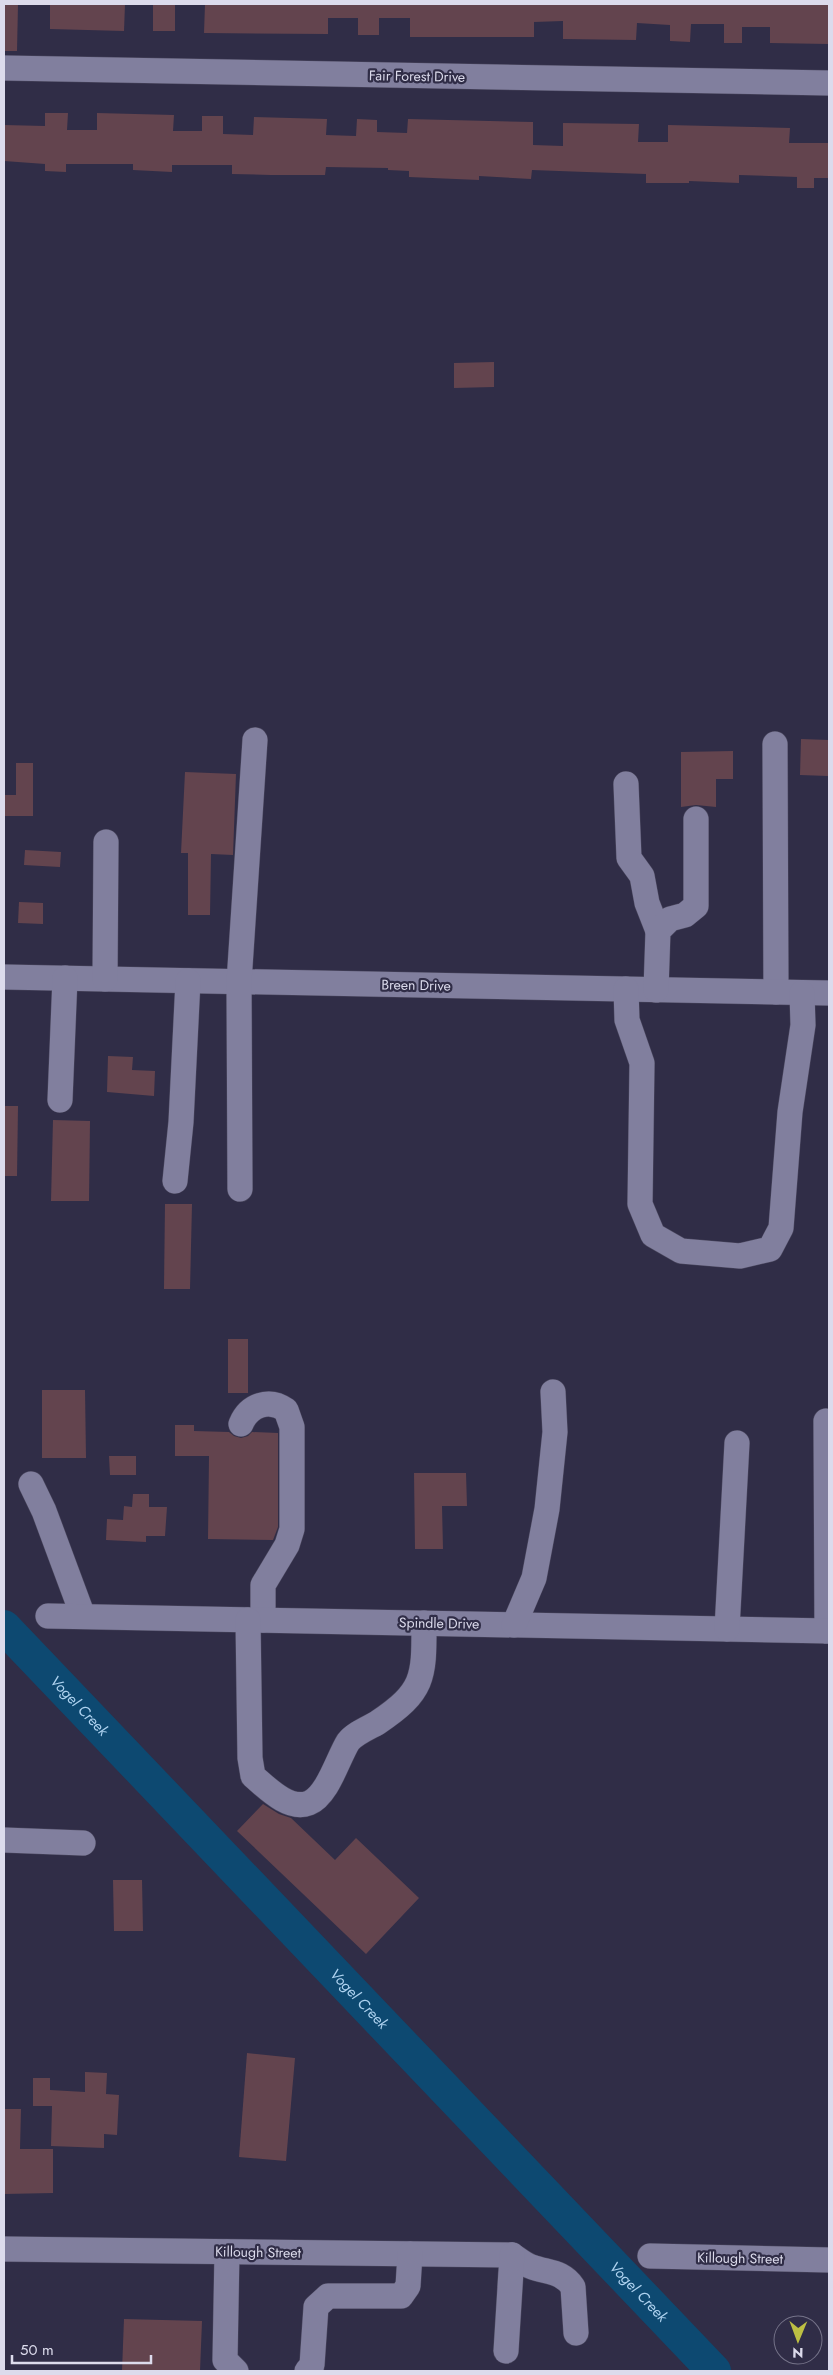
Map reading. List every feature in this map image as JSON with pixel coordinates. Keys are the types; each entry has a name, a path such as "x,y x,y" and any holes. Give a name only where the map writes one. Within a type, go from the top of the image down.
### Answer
{"street":[{"name":"Fair Forest Drive","path":"4,68 829,83"},
{"path":"240,1189 239,982 255,740"},
{"path":"774,744 776,992"},
{"path":"626,784 629,858 642,876 647,903 658,931 656,990"},
{"path":"658,931 670,919 685,915 696,906 696,819"},
{"path":"105,979 106,842"},
{"name":"Breen Drive","path":"4,977 829,993"},
{"path":"60,1100 65,978"},
{"path":"175,1181 188,981"},
{"path":"626,990 627,1020 642,1063 640,1204 646,1220 653,1235 681,1251 740,1256 770,1249 781,1228 790,1112 803,1025 802,993"},
{"path":"514,1625 534,1578 547,1509 555,1432 553,1392"},
{"path":"241,1424 245,1414 261,1405 279,1405 292,1413 292,1529 288,1545 263,1585 256,1620 250,1758 253,1776 290,1804 309,1803 322,1792 349,1740 397,1709 415,1690 424,1667 424,1623"},
{"path":"826,1421 828,1631"},
{"path":"727,1629 736,1443"},
{"path":"31,1484 44,1511 83,1616"},
{"name":"Spindle Drive","path":"48,1616 828,1631"},
{"path":"4,1840 83,1843"},
{"name":"Killough Street","path":"4,2249 512,2255"},
{"path":"227,2252 225,2360 236,2371"},
{"path":"307,2371 312,2365 316,2307 328,2296 401,2296 408,2286 410,2254"},
{"path":"506,2352 512,2255 531,2267 562,2275 569,2282 573,2287 576,2333"},
{"name":"Killough Street","path":"650,2256 829,2260"}],"building":[{"path":"4,4 18,4 17,51 4,51"},
{"path":"50,4 125,4 124,31 50,29"},
{"path":"153,4 175,4 175,31 153,31"},
{"path":"205,4 829,4 829,44 770,43 770,27 742,27 742,43 724,43 724,24 691,24 690,42 670,41 670,25 637,23 636,40 563,39 563,21 534,22 534,37 410,37 410,18 379,18 379,35 358,35 358,18 328,18 328,34 204,33"},
{"path":"45,113 68,113 67,130 97,130 97,113 174,115 173,131 202,131 202,116 223,116 223,134 253,135 254,117 327,119 326,135 356,136 357,119 377,120 377,132 407,133 408,119 533,122 533,145 563,146 563,123 639,124 638,142 668,142 668,125 790,128 789,143 829,143 829,178 814,178 814,188 797,188 797,177 739,175 739,183 689,181 689,183 646,183 646,174 532,170 531,179 479,176 479,180 409,177 409,171 388,170 388,168 326,167 325,175 271,175 232,174 232,165 172,165 172,172 133,170 133,164 66,164 66,172 45,171 45,164 4,161 4,125 45,126"},
{"path":"494,362 494,387 454,388 454,363"},
{"path":"801,739 829,740 828,776 800,775"},
{"path":"733,751 733,779 716,779 716,807 696,805 681,807 681,752"},
{"path":"16,763 33,763 33,816 4,816 4,795 16,795"},
{"path":"185,772 236,774 233,855 211,854 210,915 188,915 188,853 181,853"},
{"path":"25,850 61,852 60,867 24,865"},
{"path":"19,902 43,903 43,924 18,923"},
{"path":"108,1056 133,1057 132,1070 155,1071 154,1096 107,1092"},
{"path":"4,1106 18,1106 17,1176 4,1176"},
{"path":"53,1120 90,1121 89,1201 51,1201"},
{"path":"165,1204 192,1204 190,1289 164,1289"},
{"path":"228,1339 248,1339 248,1393 228,1393"},
{"path":"42,1390 85,1390 86,1458 42,1458"},
{"path":"175,1425 194,1425 194,1431 229,1432 241,1438 248,1436 252,1432 278,1433 278,1527 273,1540 208,1539 209,1456 175,1456"},
{"path":"109,1456 136,1456 136,1475 110,1475"},
{"path":"414,1473 466,1473 467,1506 442,1506 443,1549 415,1549"},
{"path":"133,1494 149,1494 149,1507 167,1507 165,1536 146,1536 146,1542 106,1540 107,1519 123,1520 124,1506 132,1507"},
{"path":"263,1804 279,1814 291,1818 335,1860 356,1838 419,1898 366,1954 237,1831"},
{"path":"113,1880 142,1880 143,1931 114,1931"},
{"path":"247,2053 295,2058 286,2161 239,2157"},
{"path":"85,2072 107,2073 106,2094 119,2095 117,2135 104,2134 104,2148 51,2146 52,2106 33,2106 33,2078 50,2078 50,2090 85,2092"},
{"path":"4,2109 21,2109 20,2149 53,2149 53,2193 4,2194"},
{"path":"124,2319 202,2321 200,2371 122,2371"}],"waterway":[{"name":"Vogel Creek","path":"4,1627 714,2371"}]}
